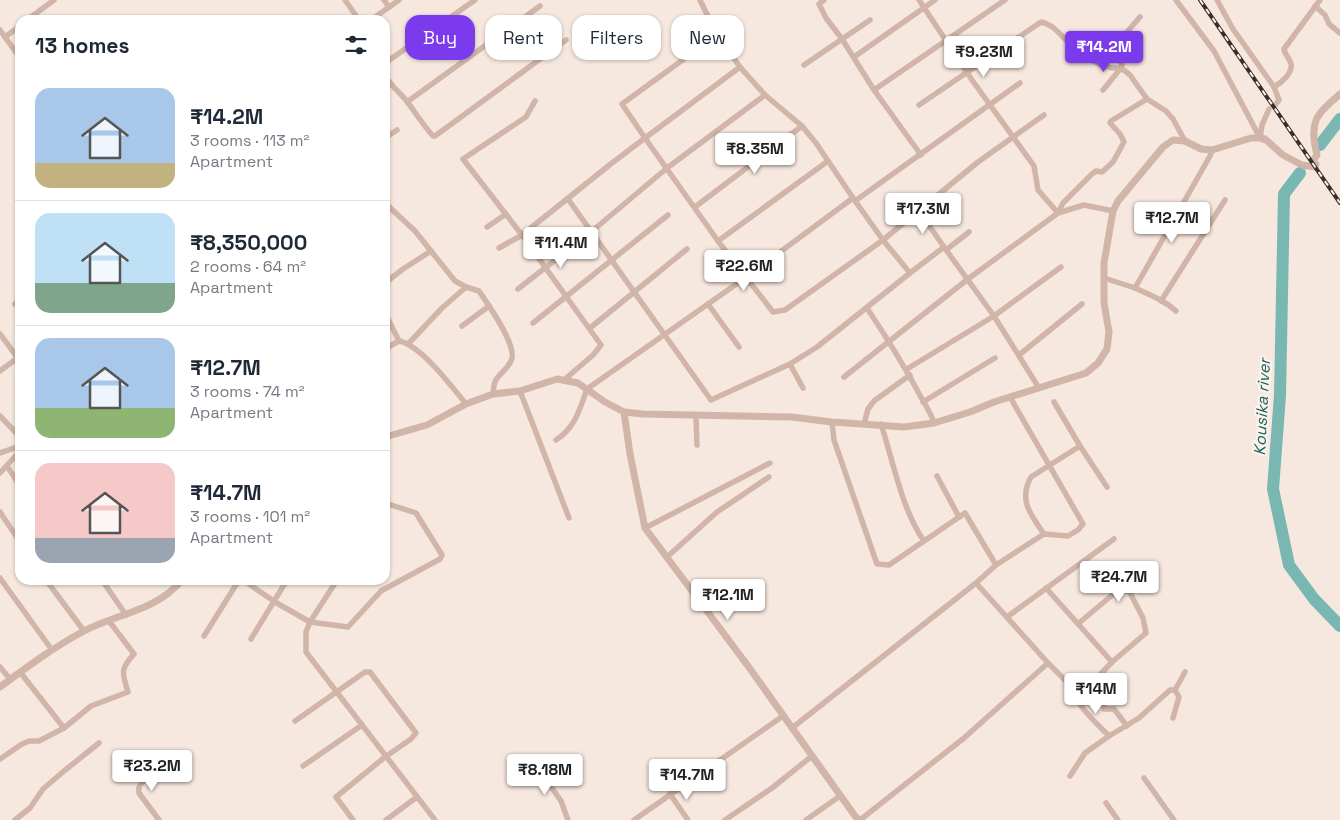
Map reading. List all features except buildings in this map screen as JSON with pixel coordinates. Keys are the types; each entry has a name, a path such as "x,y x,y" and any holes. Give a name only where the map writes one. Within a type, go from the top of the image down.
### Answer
{"street":[{"path":"34,15 54,0"},
{"path":"345,0 356,15"},
{"path":"384,0 388,7"},
{"path":"378,15 399,0"},
{"path":"390,60 475,0"},
{"path":"700,0 707,15"},
{"path":"824,0 819,4 826,18 842,39 874,90 921,155"},
{"path":"918,0 1034,166 1038,190 1058,213"},
{"path":"854,57 935,0"},
{"path":"874,90 1005,0"},
{"path":"1176,0 1214,50 1262,139 1284,155 1302,165 1314,167 1317,155 1313,139 1314,123 1324,108 1340,94"},
{"path":"1216,0 1233,29 1274,87 1279,100 1276,104"},
{"path":"1274,87 1281,83 1291,69 1291,64 1284,50 1320,0"},
{"path":"407,102 540,6"},
{"path":"1315,6 1325,15 1329,24 1340,33"},
{"path":"1103,90 1121,68 1122,64 1114,51 1114,47 1140,17"},
{"path":"804,65 870,20"},
{"path":"919,105 1041,22 1048,23 1073,47 1096,62 1113,69 1121,68 1130,75 1147,99 1166,111 1173,118 1185,141"},
{"path":"0,30 15,51"},
{"path":"5,37 15,30"},
{"path":"390,84 407,102 433,136 435,136 566,40"},
{"path":"683,60 622,104 745,278 773,312 785,310 883,240 978,162 1044,115"},
{"path":"735,60 766,95 802,126 883,240 910,273"},
{"path":"499,248 522,235 612,163 740,67"},
{"path":"556,440 566,434 578,414 587,389 665,336 1020,84"},
{"path":"518,289 591,232 667,168 766,95"},
{"path":"1058,213 1063,203 1092,174 1096,171 1102,172 1118,155 1124,142 1120,134 1110,123 1111,121 1147,99"},
{"path":"535,100 526,117 463,160 522,235 601,345 593,356 564,380"},
{"path":"1262,139 1262,125 1269,110"},
{"path":"695,207 802,126"},
{"path":"390,135 397,130"},
{"path":"390,436 427,425 466,404 493,394 520,391 557,379 578,383 605,402 624,412 696,416 791,417 832,422 904,426 934,423 1086,373 1098,363 1107,349 1109,332 1104,303 1104,262 1113,211 1118,201 1163,147 1173,140 1185,141 1201,149 1212,150 1252,138 1262,139"},
{"path":"1135,288 1212,150"},
{"path":"718,240 828,161"},
{"path":"568,199 711,400 790,364 817,347 910,273 969,232"},
{"path":"1161,301 1225,200"},
{"path":"844,377 968,280 1058,213 1084,205 1113,211"},
{"path":"390,208 415,231 455,281 466,288 479,291 499,320 511,348 512,361 495,379 493,394"},
{"path":"919,211 994,316 1039,388"},
{"path":"487,226 506,214"},
{"path":"534,322 567,298 612,259 668,216"},
{"path":"590,328 687,248"},
{"path":"390,279 431,251"},
{"path":"907,369 994,316 1060,267"},
{"path":"1104,278 1135,288 1166,302 1176,311"},
{"path":"409,343 442,308 466,288"},
{"path":"708,304 739,346"},
{"path":"1019,355 1082,304"},
{"path":"462,326 489,306"},
{"path":"867,308 907,369 924,402 931,411 934,423"},
{"path":"390,323 399,341"},
{"path":"0,334 15,353"},
{"path":"390,346 399,341 409,343 439,372 466,404"},
{"path":"924,402 996,358"},
{"path":"0,371 15,361"},
{"path":"790,364 803,388"},
{"path":"864,424 868,409 874,401 910,375"},
{"path":"520,391 568,518"},
{"path":"792,728 996,565 1044,534 1068,536 1078,530 1082,524 1010,397"},
{"path":"1054,402 1107,487"},
{"path":"624,412 630,454 645,528 792,728 854,816 859,820 964,738 1048,664"},
{"path":"0,416 15,432"},
{"path":"696,416 697,445"},
{"path":"832,422 834,440 877,564 889,565 965,513 996,565"},
{"path":"881,424 904,499 918,533 924,541"},
{"path":"1044,534 1026,503 1024,493 1031,477 1080,446"},
{"path":"0,452 15,448"},
{"path":"0,473 15,457"},
{"path":"645,528 770,463"},
{"path":"7,466 15,478"},
{"path":"937,476 960,517"},
{"path":"667,557 717,512 769,477"},
{"path":"250,585 310,622 348,628 381,591 440,558 442,555 416,514 390,505"},
{"path":"0,512 15,534"},
{"path":"1007,617 1114,539"},
{"path":"0,578 52,650"},
{"path":"976,582 1048,664 1070,686 1085,710 1109,736"},
{"path":"50,585 84,631"},
{"path":"105,585 126,616"},
{"path":"0,688 52,650 84,631 143,609 163,598 177,585"},
{"path":"204,636 236,585"},
{"path":"251,639 284,585"},
{"path":"334,585 310,622 306,632 306,652 435,820"},
{"path":"1046,588 1112,662"},
{"path":"1070,686 1094,680 1112,662 1146,634 1143,618 1129,592 1117,591 1079,623"},
{"path":"0,759 22,744 29,741 39,741 64,728 91,706 128,692 122,674 126,662 134,654 108,621"},
{"path":"0,667 10,680"},
{"path":"20,672 64,728"},
{"path":"295,721 365,672 370,672 416,732 411,739 385,757 336,797 353,820"},
{"path":"1175,690 1185,672"},
{"path":"1094,680 1103,688 1104,708 1114,709 1127,726"},
{"path":"1070,776 1085,753 1139,718 1170,690 1175,690"},
{"path":"1173,718 1179,697 1175,690"},
{"path":"634,820 783,716"},
{"path":"303,766 362,725"},
{"path":"16,820 30,808 50,783 99,743"},
{"path":"725,820 772,788 812,756"},
{"path":"536,765 561,801 568,820"},
{"path":"159,820 138,789 140,784 166,768"},
{"path":"1144,778 1174,820"},
{"path":"670,794 688,820"},
{"path":"806,820 840,796"},
{"path":"386,820 417,797"},
{"path":"1106,803 1118,820"}],"waterway":[{"name":"Kousika river","path":"1320,145 1340,119"},
{"name":"Kousika river","path":"1300,173 1284,194 1280,395 1273,489 1289,565 1314,599 1340,626"}],"railway":[{"path":"1200,0 1340,203"}]}
